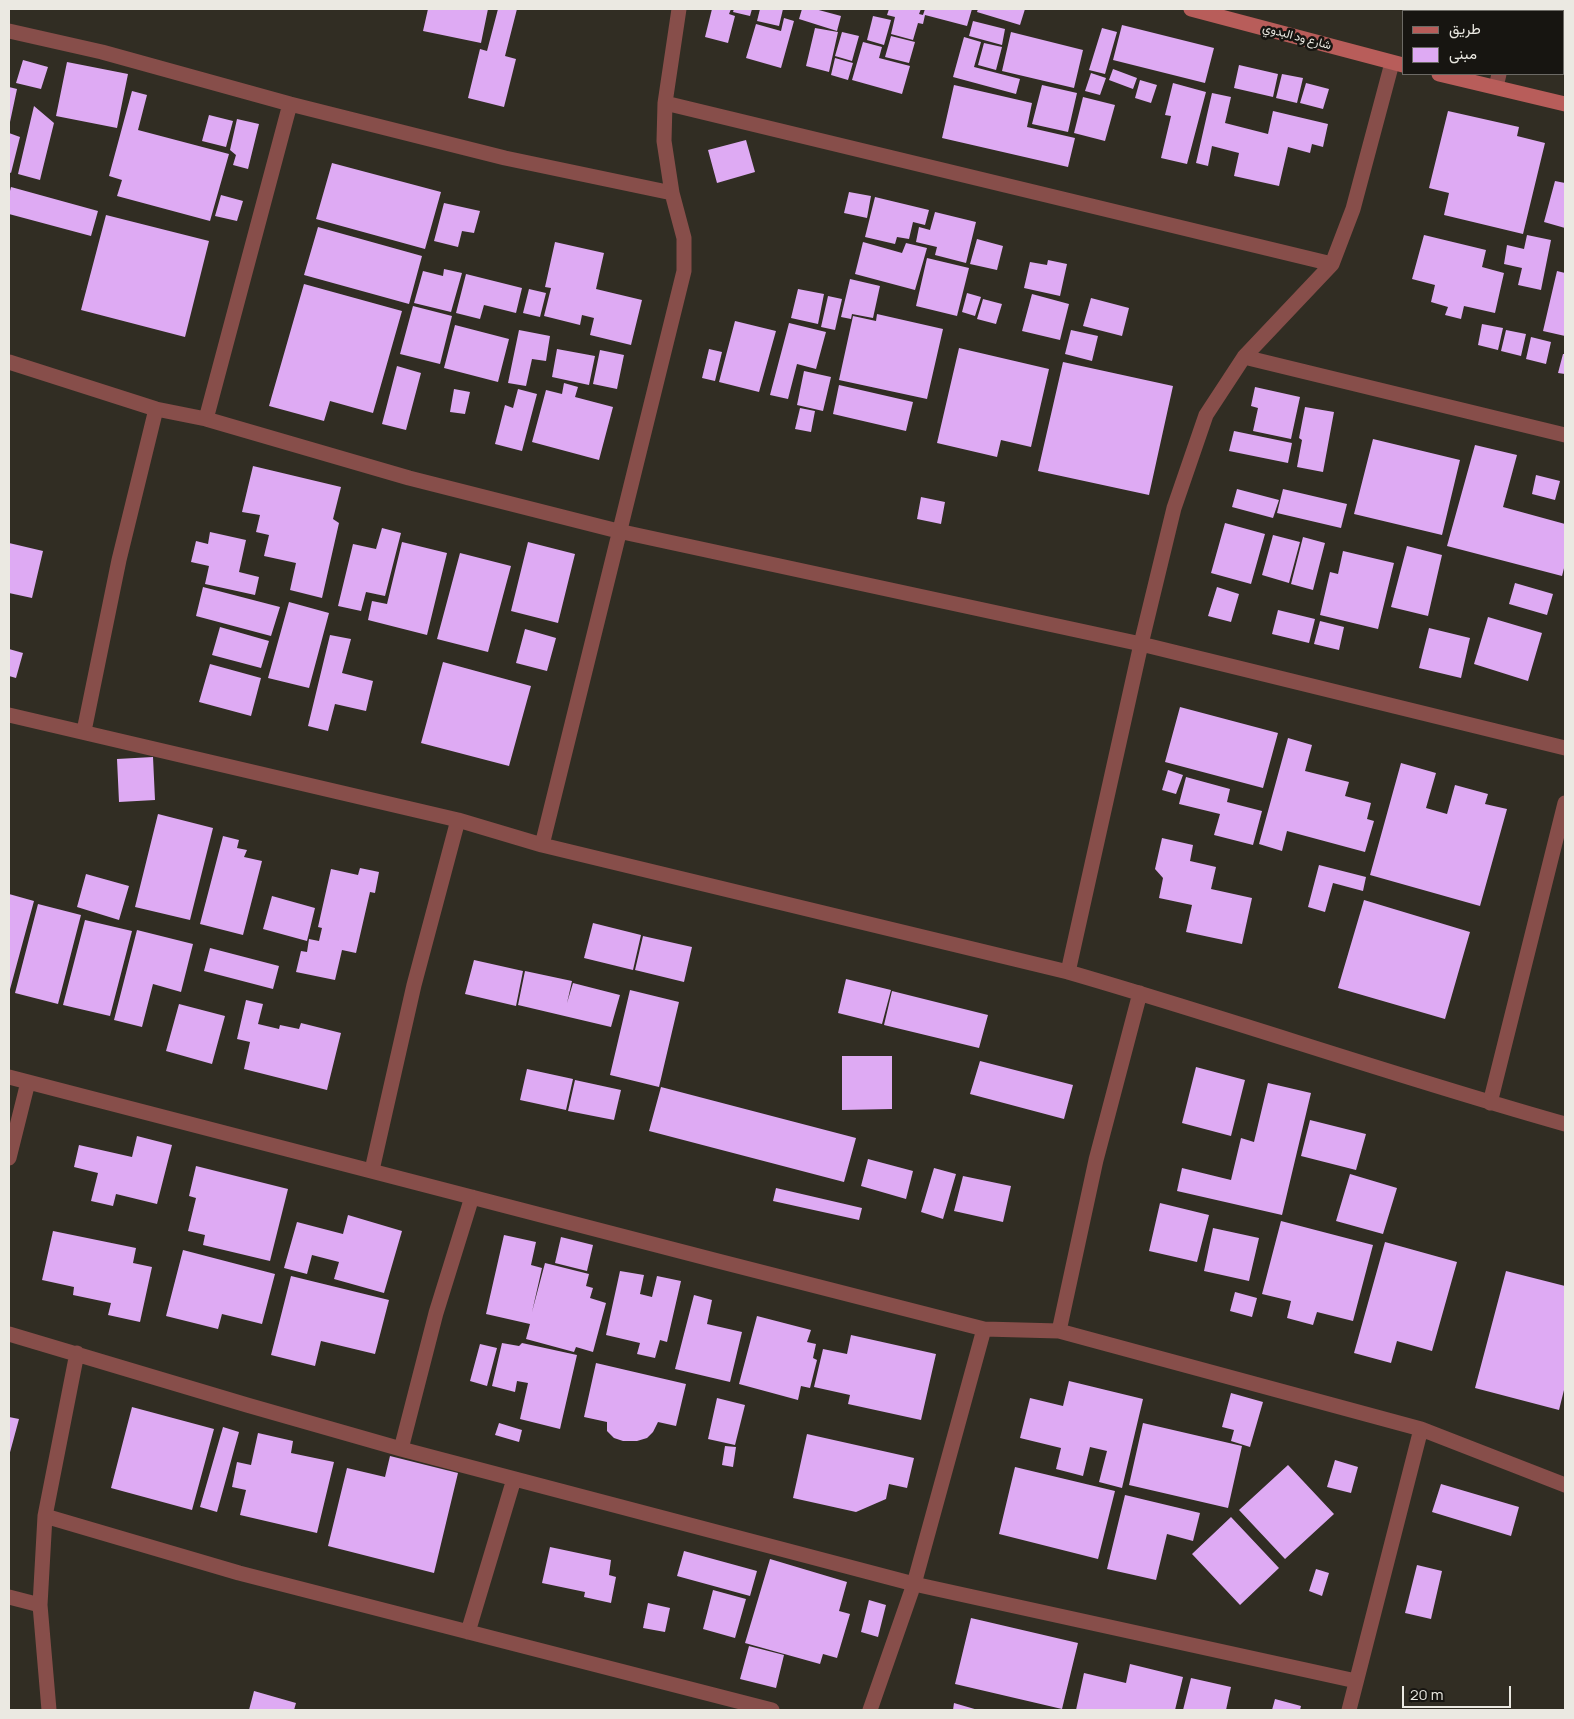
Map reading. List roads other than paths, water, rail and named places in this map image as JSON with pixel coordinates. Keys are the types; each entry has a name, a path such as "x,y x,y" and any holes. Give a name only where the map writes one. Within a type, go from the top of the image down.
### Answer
{"street":[{"path":"542,844 618,531 684,272 684,238 672,193 664,141 665,103 679,9"},
{"name":"شارع ود البدوي","path":"1191,9 1397,64"},
{"path":"9,31 102,52 290,104 505,158 672,193"},
{"path":"1068,972 1141,644 1174,508 1206,415 1244,357 1332,264 1353,208 1397,64"},
{"path":"1449,75 1497,80 1565,104"},
{"path":"665,103 1332,264"},
{"path":"206,419 290,104"},
{"path":"1244,357 1565,435"},
{"path":"9,362 156,409 206,419 408,478 618,531 1141,644 1565,748"},
{"path":"84,731 119,560 156,409"},
{"path":"9,715 84,731 276,779 458,820 542,844 1068,972 1490,1103 1565,1124"},
{"path":"1490,1103 1565,803"},
{"path":"372,1170 414,985 458,820"},
{"path":"1059,1331 1096,1160 1140,993"},
{"path":"9,1077 372,1170 718,1262 984,1329 1059,1331 1421,1429 1565,1485"},
{"path":"9,1158 28,1082"},
{"path":"401,1449 436,1313 472,1197"},
{"path":"870,1710 914,1584 984,1329"},
{"path":"9,1334 247,1406 401,1449 914,1584 1356,1681"},
{"path":"49,1710 40,1605 45,1516 77,1354"},
{"path":"1349,1710 1421,1429"},
{"path":"468,1632 514,1479"},
{"path":"45,1516 238,1573 772,1710"},
{"path":"9,1598 40,1605"}]}
